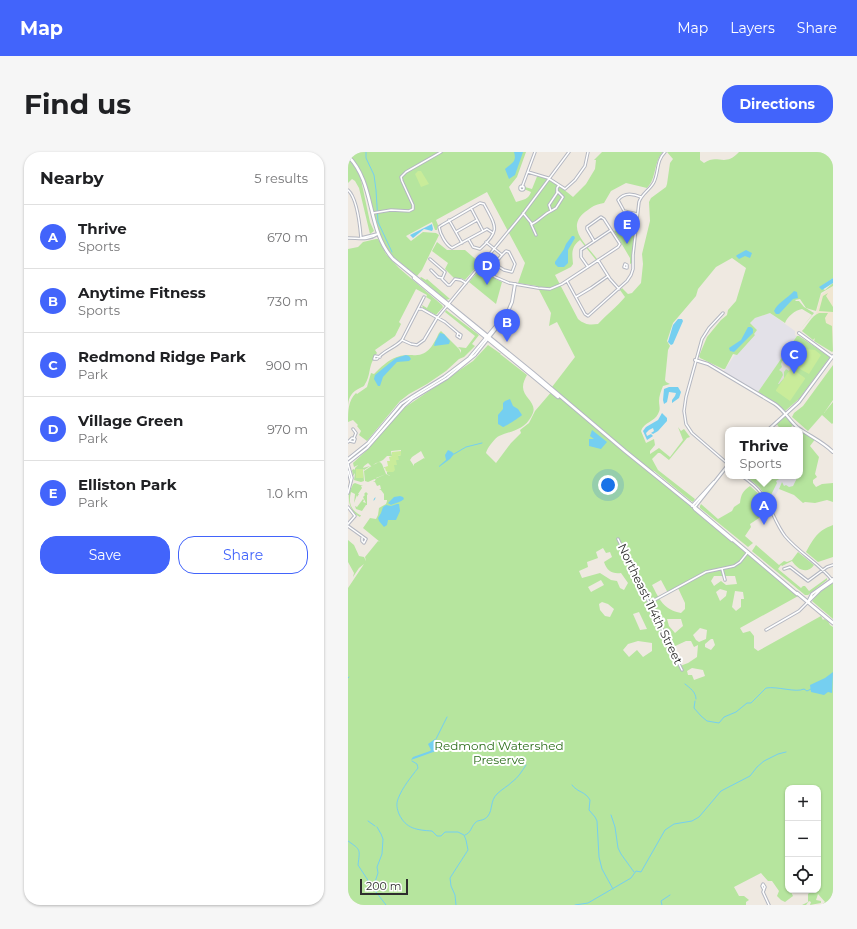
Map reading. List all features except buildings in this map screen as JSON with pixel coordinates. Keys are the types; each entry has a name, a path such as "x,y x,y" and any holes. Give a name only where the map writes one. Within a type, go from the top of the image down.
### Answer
{"main road":[{"path":"348,156 357,166 362,175 378,234 384,247 392,256 448,305 833,623"}],"street":[{"path":"372,213 390,210 413,210 414,205 401,177 406,172 441,152"},
{"path":"522,186 535,152"},
{"path":"402,340 417,345 422,342 437,318 523,213 569,152"},
{"path":"528,172 549,179 566,189 576,180 585,166 588,152"},
{"path":"567,281 585,314 588,316 629,279 633,266 638,204 641,197 656,178 658,161 665,152"},
{"path":"551,210 549,205 559,185"},
{"path":"348,190 353,197 362,238"},
{"path":"531,224 556,208 563,197 557,191"},
{"path":"638,214 624,211 618,200 628,193 641,197"},
{"path":"469,240 472,246 476,249 481,248 493,233 495,230 495,224 484,204 480,203 441,225 440,231 448,245 453,248 488,229 493,233"},
{"path":"471,208 484,231"},
{"path":"523,213 531,224 536,235"},
{"path":"481,265 496,277 515,284 550,289 567,281 618,247 619,242 604,218 599,217 586,227 594,241"},
{"path":"449,220 462,243"},
{"path":"456,232 477,220"},
{"path":"588,267 582,258 582,249 611,230"},
{"path":"348,238 373,238 378,234"},
{"path":"486,242 502,255"},
{"path":"506,251 509,252 515,263 512,272 504,270 496,265 496,262 502,255 506,251"},
{"path":"430,259 445,272 442,278"},
{"path":"598,260 608,276 619,288"},
{"path":"628,266 633,266"},
{"path":"431,270 438,277 442,278 448,285 455,279 466,283"},
{"path":"576,297 588,291 608,276"},
{"path":"348,493 352,474 348,463 367,448 412,399 447,378 471,359 507,313 512,302 515,284"},
{"path":"380,357 385,352 398,345 402,340 420,310 424,297"},
{"path":"420,310 437,318 458,334"},
{"path":"723,313 705,333 699,345 685,402 685,418 688,428 696,438 725,462"},
{"path":"771,427 802,399 833,357 799,333"},
{"path":"695,360 708,364 775,404 797,427"},
{"path":"349,441 354,438 356,433 353,429"},
{"path":"803,430 822,441 833,452"},
{"path":"693,507 710,489 715,480 725,468"},
{"path":"348,471 351,482"},
{"path":"745,479 760,492 779,527 791,542 824,570 833,580 812,594 808,602 799,611 766,630"},
{"path":"348,508 355,516 348,525 362,538"},
{"name":"Northeast 114th Street","path":"618,539 682,670"},
{"path":"649,603 706,572 731,568 737,565 748,552"},
{"path":"784,569 790,567 808,581 833,565"},
{"path":"722,569 725,580"},
{"path":"764,890 763,892 769,905"}],"shaded area":[{"path":"833,286 833,352 802,331 816,314 821,295"},
{"path":"770,313 795,331 795,335 797,336 758,392 723,372 734,356 757,330 750,323 755,318"},
{"path":"782,361 785,361 792,366 789,371 786,369 784,372 784,378 778,384 783,375 779,370 782,367"},
{"path":"778,479 797,479 795,484 791,487 784,487 782,483 769,508 764,497 773,482"}],"green space":[{"name":"Redmond Watershed Preserve","path":"348,152 526,152 517,177 509,187 516,202 529,196 531,192 524,189 525,187 532,189 538,174 552,181 573,197 586,184 595,169 596,160 594,160 602,152 663,152 658,161 652,180 647,188 626,183 611,191 604,203 594,206 579,218 577,230 597,259 596,260 580,240 575,245 572,253 573,264 571,267 555,275 578,319 588,324 598,324 625,297 620,290 622,288 628,294 632,293 641,283 643,264 642,254 650,221 649,202 651,198 666,187 670,163 673,159 667,152 700,152 700,160 704,163 713,159 729,159 734,157 739,152 833,152 833,278 820,287 825,290 833,283 833,286 821,293 816,311 806,308 800,299 795,300 799,301 804,307 814,313 800,330 812,315 802,309 792,314 785,323 770,313 755,318 750,323 757,330 754,334 755,335 737,355 733,354 725,369 723,369 700,358 699,356 707,337 727,315 728,310 736,301 746,268 732,258 716,267 698,289 696,296 673,323 667,341 670,346 668,350 665,380 670,384 663,386 659,397 660,409 658,414 642,428 641,431 646,443 654,439 655,445 650,451 650,454 659,448 670,457 683,440 678,427 681,431 684,429 690,437 687,438 669,460 660,453 652,459 658,470 695,499 693,502 691,501 653,470 657,477 800,595 740,628 743,633 750,631 754,636 754,648 758,651 821,616 823,620 828,621 833,627 833,905 822,905 825,902 818,894 816,900 821,901 821,903 810,905 811,902 809,901 806,905 802,905 808,902 809,893 821,893 821,785 785,785 785,893 792,893 793,896 785,902 777,896 779,891 772,881 768,881 761,873 734,887 739,896 744,896 749,900 746,902 746,905 348,905 348,588 364,564 359,568 353,577 354,573 348,562 348,540 354,545 359,556 364,557 366,561 365,557 378,541 380,542 363,528 370,518 376,519 379,508 386,504 387,501 384,500 384,494 381,490 379,490 381,489 380,485 377,486 373,481 375,481 376,478 386,474 390,476 387,474 387,471 393,472 398,456 401,455 401,450 391,451 392,456 387,456 383,460 371,466 368,463 364,466 363,468 370,466 364,470 363,469 364,481 361,482 354,480 355,473 353,476 352,470 355,470 358,465 354,467 353,463 367,450 404,408 473,361 488,345 527,375 523,387 534,408 531,417 525,425 517,430 499,436 489,446 486,453 496,463 511,443 521,433 520,430 529,423 535,411 553,390 552,387 575,357 557,322 549,326 551,313 537,286 518,283 525,263 487,192 436,220 438,225 437,230 435,230 432,222 406,236 411,241 423,232 436,233 439,235 422,270 417,276 391,255 382,240 381,241 362,175 348,156","holes":["421,451 425,459 424,458 414,464 414,466 410,460","603,548 606,553 610,552 612,557 604,562 610,571 621,573 628,583 624,590 620,588 617,581 611,580 600,573 582,578 579,571 588,567 587,562 598,558 596,552","714,576 735,576 737,584 726,585 721,581 714,586 711,581","601,580 604,585 591,592 588,587","661,580 668,593 678,588 685,603 685,609 681,613 675,612 666,607 652,585","720,589 727,591 726,596 720,601 716,592","735,591 743,592 744,599 741,599 741,607 736,611 732,607","602,602 608,604 614,609 610,617 605,616 600,610 599,604","639,612 647,629 640,630 633,614","667,619 681,619 683,626 675,633 669,626","700,628 707,630 706,639 699,642 693,635","713,639 715,645 711,650 705,647 705,644","638,641 652,643 652,651 643,657 637,650 629,657 623,650 628,644","686,641 691,641 694,647 698,645 697,657 680,666 671,648","692,668 703,670 705,676 694,680 692,675 688,675 687,671"]},
{"path":"348,157 360,175 370,222 374,231 370,234 359,188 352,179 348,183"},
{"path":"418,171 421,171 429,184 421,187 415,174"},
{"path":"630,224 635,224 632,263 630,264 630,258 614,231"},
{"path":"378,239 386,254 399,268 443,307 436,315 423,308 422,305 427,308 431,300 426,297 427,295 416,289 399,322 401,324 395,336 375,350 377,353 373,358 367,381 364,386 351,395 348,405 348,249 358,247 363,242"},
{"path":"437,242 447,250 465,250 480,263 465,280 461,278 454,278 445,269 448,263 432,251"},
{"path":"481,268 502,282 496,304 469,282"},
{"path":"421,277 426,280 427,279 450,299 446,300 420,278"},
{"path":"828,293 826,296 833,307 833,312 819,311 823,296"},
{"path":"446,310 479,335 472,344 475,346 446,371 400,401 367,441 359,435 361,431 353,420 348,422 348,414 351,399 356,393 357,394 367,387 371,373 374,374 387,362 394,358 404,355 418,355 426,352 432,346 441,331 459,349 461,353 461,350 458,347 466,348 475,336 445,312"},
{"path":"819,313 828,313 825,318 826,323 832,326 832,352 814,341 815,338 813,340 802,331 812,318"},
{"path":"797,336 830,357 799,399 785,411 758,392"},
{"path":"804,349 815,350 821,355 809,374 790,361 797,352"},
{"path":"833,365 833,400 824,413 833,402 833,423 832,424 822,415 808,431 792,417 794,413 803,406"},
{"path":"791,368 805,379 790,401 776,390"},
{"path":"786,414 794,424 791,427 779,427 776,423"},
{"path":"804,431 816,438 810,446 819,457 815,474 817,477 813,480 813,483 816,487 822,484 833,483 833,502 827,500 815,503 803,503 794,495 779,489 782,482 784,486 786,485 789,487 793,486 796,479 803,479"},
{"path":"401,451 401,455 398,456 399,460 396,460 397,465 394,465 395,470 393,472 386,471 385,467 388,466 387,461 390,461 389,457 392,456 392,452"},
{"path":"380,462 386,474 368,482 365,481 364,471"},
{"path":"356,469 363,469 363,478 356,478"},
{"path":"749,479 779,479 776,481 777,483 769,499 766,493 765,495 759,487"},
{"path":"355,483 363,486 361,486 362,488 354,503 355,494 351,492 350,503 354,511 361,515 360,517 352,510 349,500 349,493 353,484"},
{"path":"750,486 761,496 766,507 759,518 750,524 751,527 745,536 753,543 748,547 700,508 700,506 701,504 718,519 732,511 734,507 740,503 743,493"},
{"path":"366,492 368,494 367,505 362,511 356,509 355,506 357,507 363,499 363,502 366,503 363,497"},
{"path":"833,525 833,557 818,562 806,552 820,532"},
{"path":"756,545 779,565 784,561 787,562 792,560 798,552 814,565 808,570 802,570 792,561 782,566 781,565 778,569 801,588 805,586 809,591 827,578 827,580 808,595 805,595 752,551"},
{"path":"832,583 833,619 812,601 819,593"}],"water":[{"path":"514,152 523,152 515,175 509,179 505,169 512,164 515,158"},
{"path":"432,224 432,231 424,229 413,238 410,235"},
{"path":"572,236 575,238 568,250 568,263 564,267 558,267 555,262"},
{"path":"746,250 752,253 750,258 745,256 739,259 736,256 737,255"},
{"path":"833,278 833,283 822,290 819,287"},
{"path":"794,291 797,292 798,298 793,299 779,314 776,314 774,311 775,308"},
{"path":"678,319 682,319 683,321 673,344 671,345 668,342 673,325"},
{"path":"748,327 753,329 753,333 734,352 730,351 729,348 741,340"},
{"path":"440,333 444,334 450,341 449,344 434,346 435,342"},
{"path":"406,355 411,359 409,361 397,362 383,377 380,386 378,386 374,379 375,375 396,358"},
{"path":"669,387 678,387 681,392 679,398 672,403 676,393 669,392 667,402 664,404 664,389"},
{"path":"510,399 513,406 518,409 522,415 503,427 498,424 498,415 503,409 503,403"},
{"path":"662,413 667,418 667,421 658,431 653,434 651,433 654,431 653,428 649,430 646,433 647,436 651,434 653,436 647,440 643,431 646,427 658,420"},
{"path":"592,430 607,442 601,449 589,446 589,439 594,439 590,436"},
{"path":"448,450 454,454 439,467 446,460 445,455"},
{"path":"400,496 404,499 400,502 391,505 388,503 394,497"},
{"path":"399,504 400,511 396,520 388,520 387,525 384,527 378,518 383,507 386,505 391,506"},
{"path":"833,672 832,693 828,692 824,695 811,692 810,685 825,678"},
{"path":"435,739 436,751 411,760 413,757 430,751 431,750 428,744"}],"waterway":[{"path":"366,152 366,158 374,175 378,222 392,252"},
{"path":"454,454 466,447 482,443"},
{"path":"685,684 694,692 696,699"},
{"path":"695,701 694,708 701,716 707,721 719,723 724,717 736,712 747,703 751,703 766,688 796,690 804,689 807,691 811,689"},
{"path":"436,739 447,717"},
{"path":"575,905 588,903 631,878 636,871 641,872 665,830 674,824 692,821 699,817 721,791 750,776 764,761 786,752"},
{"path":"412,761 417,764 418,768 404,787 397,803 399,814 402,819 412,828 432,831 437,836 441,836 445,832 458,832 464,835 466,840 468,850 450,878 456,905"},
{"path":"465,835 469,833 476,822 488,816 495,797 520,774 526,765"},
{"path":"572,785 586,795 590,800 589,810 597,821 599,857 602,869 613,889"},
{"path":"611,815 615,827 618,848 634,872"},
{"path":"368,821 375,826"},
{"path":"373,888 378,873 377,867 382,854 383,839 377,827"},
{"path":"348,841 359,850 358,865 386,905"},
{"path":"662,905 661,901 670,895"}],"place":[{"name":"Elliston Park","path":"627,244"},
{"name":"Village Green","path":"487,285"},
{"name":"Anytime Fitness","path":"507,342"},
{"name":"Redmond Ridge Park","path":"794,374"},
{"name":"Thrive","path":"764,525"}]}
